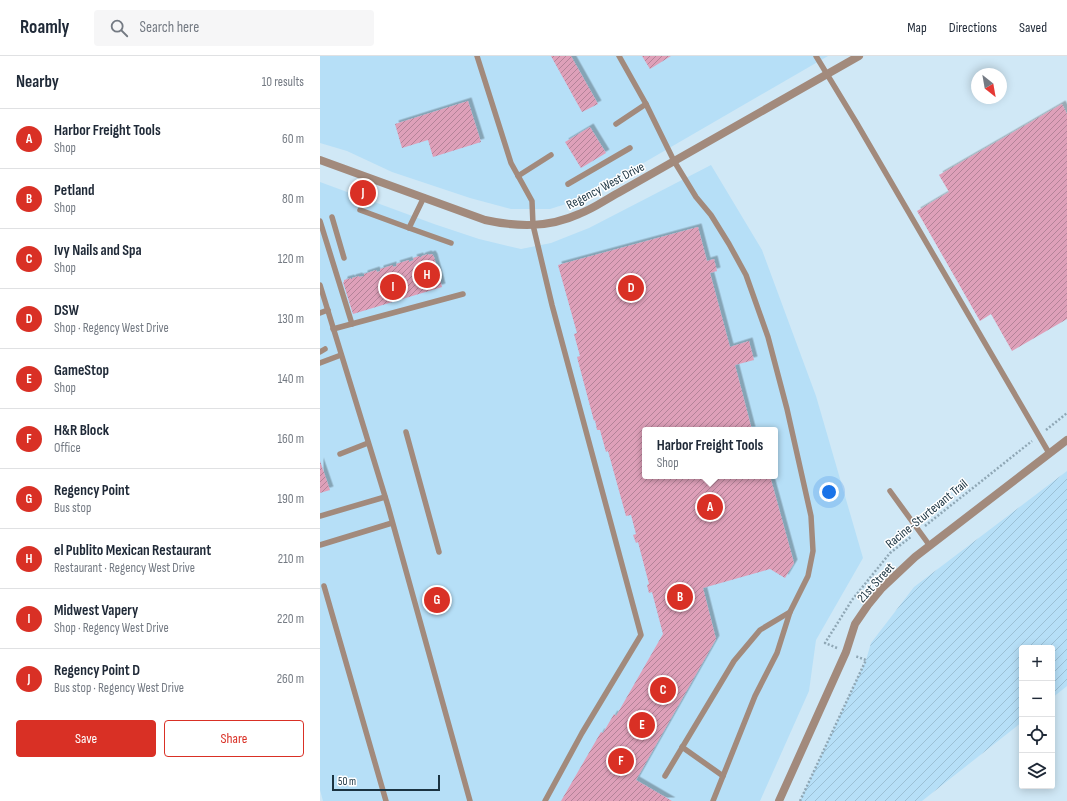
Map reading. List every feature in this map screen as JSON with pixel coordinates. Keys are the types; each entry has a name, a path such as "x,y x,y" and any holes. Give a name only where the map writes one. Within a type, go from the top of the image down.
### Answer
{"street":[{"name":"Regency West Drive","path":"320,160 485,220 508,225 532,225 556,222 579,214 828,75 859,56"},
{"name":"21st Street","path":"779,801 846,652 855,624 868,605 898,572 1067,440"}],"lane":[{"path":"477,56 511,163 532,201 532,225 553,312 642,635 582,733 545,801"},
{"path":"619,56 646,104 674,161 696,197 712,215 746,275 768,337 787,409 811,516 813,551 808,576 790,612 777,653 755,696 713,801"},
{"path":"816,56 1049,453"},
{"path":"616,124 646,104"},
{"path":"568,184 630,148"},
{"path":"518,176 551,155"},
{"path":"409,228 424,197"},
{"path":"360,210 451,243"},
{"path":"332,218 344,258"},
{"path":"320,221 352,324"},
{"path":"320,285 385,497 470,801"},
{"path":"333,329 463,294"},
{"path":"320,313 328,310"},
{"path":"320,363 341,355"},
{"path":"406,432 439,552"},
{"path":"340,454 368,443"},
{"path":"890,491 930,546"},
{"path":"320,516 385,497"},
{"path":"320,546 392,523"},
{"path":"324,586 386,801"},
{"path":"665,776 734,661 760,630 790,612"},
{"path":"682,746 723,776"}],"path":[{"name":"Racine-Sturtevant Trail","path":"800,801 866,660 825,643 852,600 890,553 1067,413"}],"shaded area":[{"path":"320,56 828,56 590,194 550,209 511,209 470,198 392,172 347,151 320,143"},
{"path":"711,165 762,250 816,396 863,558 816,640 809,691 760,801 323,801 320,790 320,182 479,239 521,249 551,243 589,228"},
{"path":"1067,471 1067,686 1055,696 1055,645 1019,645 1019,724 922,801 800,801 866,660 871,643 914,587"}],"building":[{"path":"551,56 571,56 598,104 582,112"},
{"path":"642,56 671,56 650,69"},
{"path":"468,101 481,142 433,157 428,140 402,148 395,124"},
{"path":"1062,104 1067,114 1067,319 1012,351 991,314 980,321 917,211 949,192 939,175"},
{"path":"590,127 606,153 581,168 565,142"},
{"path":"698,227 707,261 714,259 717,271 710,273 730,347 749,341 754,360 735,365 751,427 642,427 642,479 771,479 794,563 785,578 770,569 703,588 716,639 636,780 672,801 561,801 601,732 603,733 614,714 616,716 663,634 652,592 649,593 647,585 649,584 638,542 636,543 633,535 636,534 631,515 626,516 608,451 606,452 600,430 597,430 595,420 594,421 577,357 580,356 574,334 577,333 558,265"},
{"path":"428,254 432,254 434,257 442,287 353,314 343,282 344,280 364,276 364,274 376,270 377,272 380,271 380,269 393,265 393,267 397,266 396,264 409,260 409,262 414,260 413,258 420,256 420,258"},
{"path":"320,461 330,490 320,493"}],"place":[{"name":"Regency Point D","path":"363,193"},
{"name":"el Publito Mexican Restaurant","path":"427,275"},
{"name":"Midwest Vapery","path":"393,287"},
{"name":"DSW","path":"631,288"},
{"name":"Harbor Freight Tools","path":"710,507"},
{"name":"Petland","path":"680,597"},
{"name":"Regency Point","path":"437,600"},
{"name":"Ivy Nails and Spa","path":"663,690"},
{"name":"GameStop","path":"642,725"},
{"name":"H&R Block","path":"621,761"}]}
